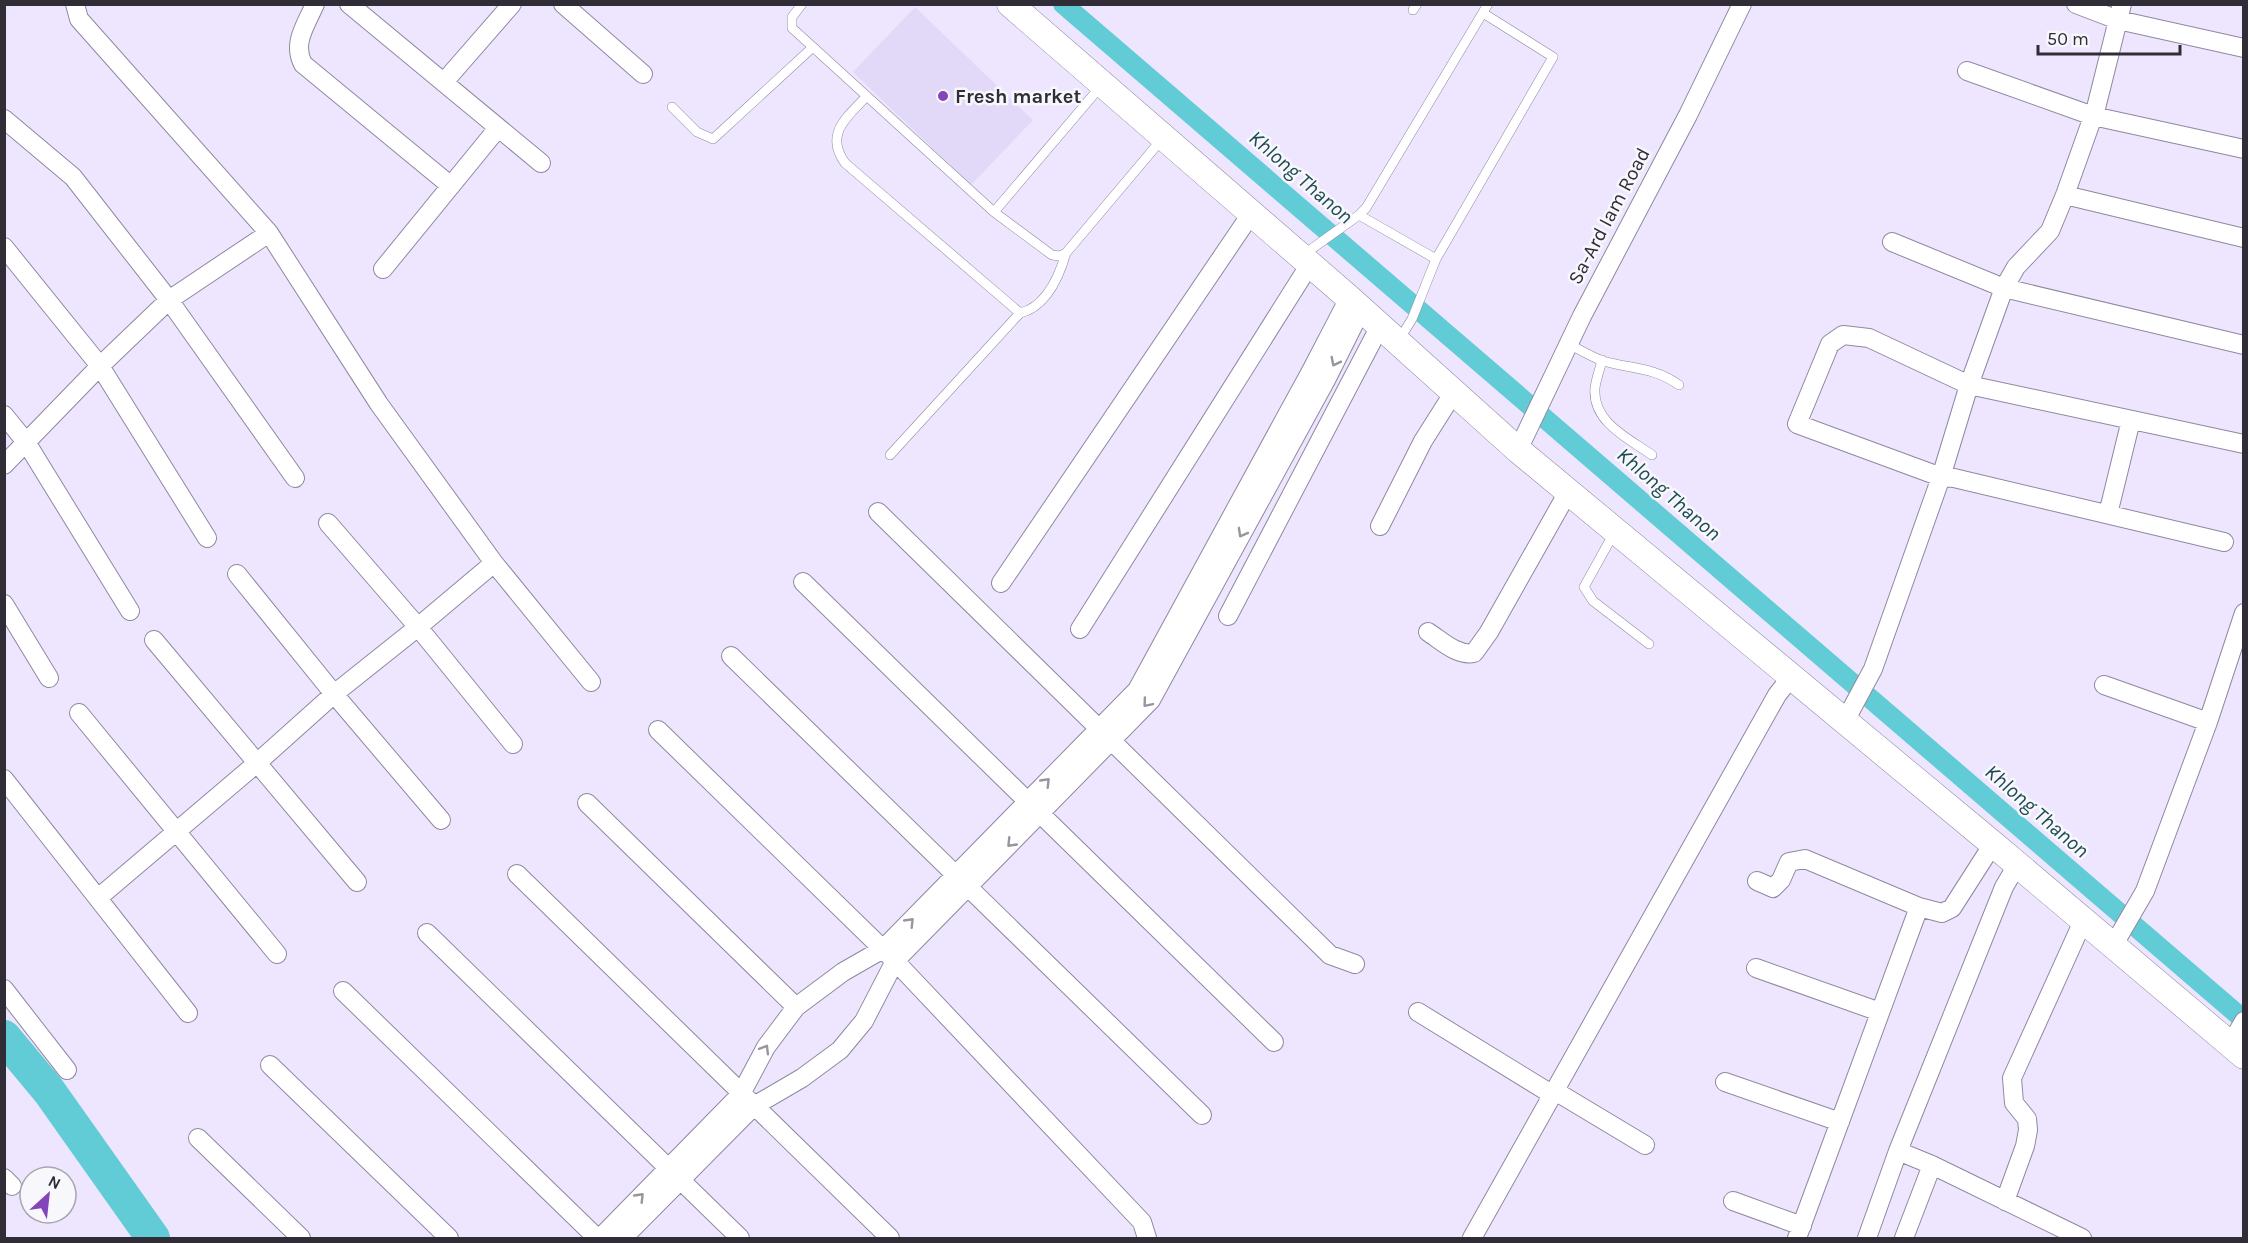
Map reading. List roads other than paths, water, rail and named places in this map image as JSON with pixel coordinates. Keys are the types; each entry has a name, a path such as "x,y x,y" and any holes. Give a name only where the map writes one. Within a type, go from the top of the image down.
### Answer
{"street":[{"path":"75,4 79,19 269,233 379,404 494,563 591,682"},
{"path":"315,4 299,42 298,53 303,64 451,186"},
{"path":"349,4 541,163"},
{"path":"444,82 512,4"},
{"path":"563,4 643,74"},
{"path":"1010,4 1251,214 1309,254 1372,319 1454,392 1523,440 1568,492 1791,677 1849,714 1993,844 2083,921 2116,940 2239,1038"},
{"name":"Sa-Ard Iam Road","path":"1523,440 1582,316 1688,115 1742,4"},
{"path":"2076,4 2120,12 2244,48"},
{"path":"1849,714 1873,669 1941,477 1969,385 2004,288 2016,267 2050,231 2066,195 2093,116 2120,12"},
{"path":"1966,71 2093,116 2244,149"},
{"path":"4,119 73,177 169,300 295,478"},
{"path":"383,269 498,128"},
{"path":"2066,195 2244,238"},
{"path":"1001,582 1251,214"},
{"path":"4,465 100,366 169,300 269,233"},
{"path":"1892,242 2004,288 2244,345"},
{"path":"4,247 100,366 207,538"},
{"path":"1080,629 1309,254"},
{"path":"1228,616 1372,319"},
{"path":"343,991 598,1239 674,1174 748,1100 802,1078 840,1050 864,1021 889,955 1105,734 1169,649 1330,373 1372,319"},
{"path":"2224,542 1954,478 1941,477 1797,423 1830,344 1843,335 1869,338 1969,385 2244,444"},
{"path":"1380,526 1423,441 1454,392"},
{"path":"4,415 26,442 130,611"},
{"path":"2108,514 2131,420"},
{"path":"1428,632 1453,648 1468,654 1474,653 1489,632 1568,492"},
{"path":"878,512 1330,955 1355,964"},
{"path":"328,523 418,627 513,744"},
{"path":"98,898 257,763 334,694 494,563"},
{"path":"237,574 334,694 441,820"},
{"path":"803,582 1274,1042"},
{"path":"4,604 49,678"},
{"path":"2116,940 2145,891 2208,722 2244,613"},
{"path":"154,640 357,882"},
{"path":"731,656 1202,1116"},
{"path":"1472,1239 1777,695 1791,677"},
{"path":"2104,685 2208,722"},
{"path":"79,713 277,954"},
{"path":"658,730 889,955 1142,1221 1146,1239"},
{"path":"4,779 188,1012"},
{"path":"587,803 796,1007"},
{"path":"1757,881 1773,888 1781,880 1790,862 1805,859 1919,907 1942,913 1950,910 1993,844"},
{"path":"1867,1239 1899,1151 2004,886 2017,865"},
{"path":"517,874 890,1239"},
{"path":"1733,1201 1800,1232 1919,907"},
{"path":"2006,1201 2025,1146 2028,1130 2027,1119 2014,1104 2012,1078 2083,921"},
{"path":"427,933 740,1239"},
{"path":"748,1100 766,1047 796,1007 843,972 889,955"},
{"path":"1756,968 1880,1012"},
{"path":"4,989 68,1070"},
{"path":"1418,1012 1645,1145"},
{"path":"270,1065 449,1239"},
{"path":"1725,1082 1840,1122"},
{"path":"198,1138 301,1239"},
{"path":"1899,1151 2082,1239"},
{"path":"1904,1239 1932,1165"},
{"path":"623,1239 674,1174"}],"lane":[{"path":"802,4 792,17 792,28 994,212 1052,255 1060,256 1066,253 1163,137"},
{"path":"1309,254 1366,207 1486,9 1553,57 1436,259 1412,319 1372,319"},
{"path":"672,107 697,132 713,139 813,47"},
{"path":"994,212 1102,84"},
{"path":"867,96 842,123 836,136 837,152 845,163 1020,313"},
{"path":"1359,215 1436,259"},
{"path":"890,455 1020,313 1030,311 1040,303 1060,274 1066,253"},
{"path":"1569,344 1602,360 1653,370 1678,385"},
{"path":"1602,360 1595,387 1596,405 1605,421 1652,455"},
{"path":"1616,531 1584,587 1593,601 1649,644"}],"waterway":[{"name":"Khlong Thanon","path":"1063,4 2244,1020"},
{"path":"4,1037 49,1091 153,1238"}],"place":[{"name":"Fresh market","path":"943,96"}]}
